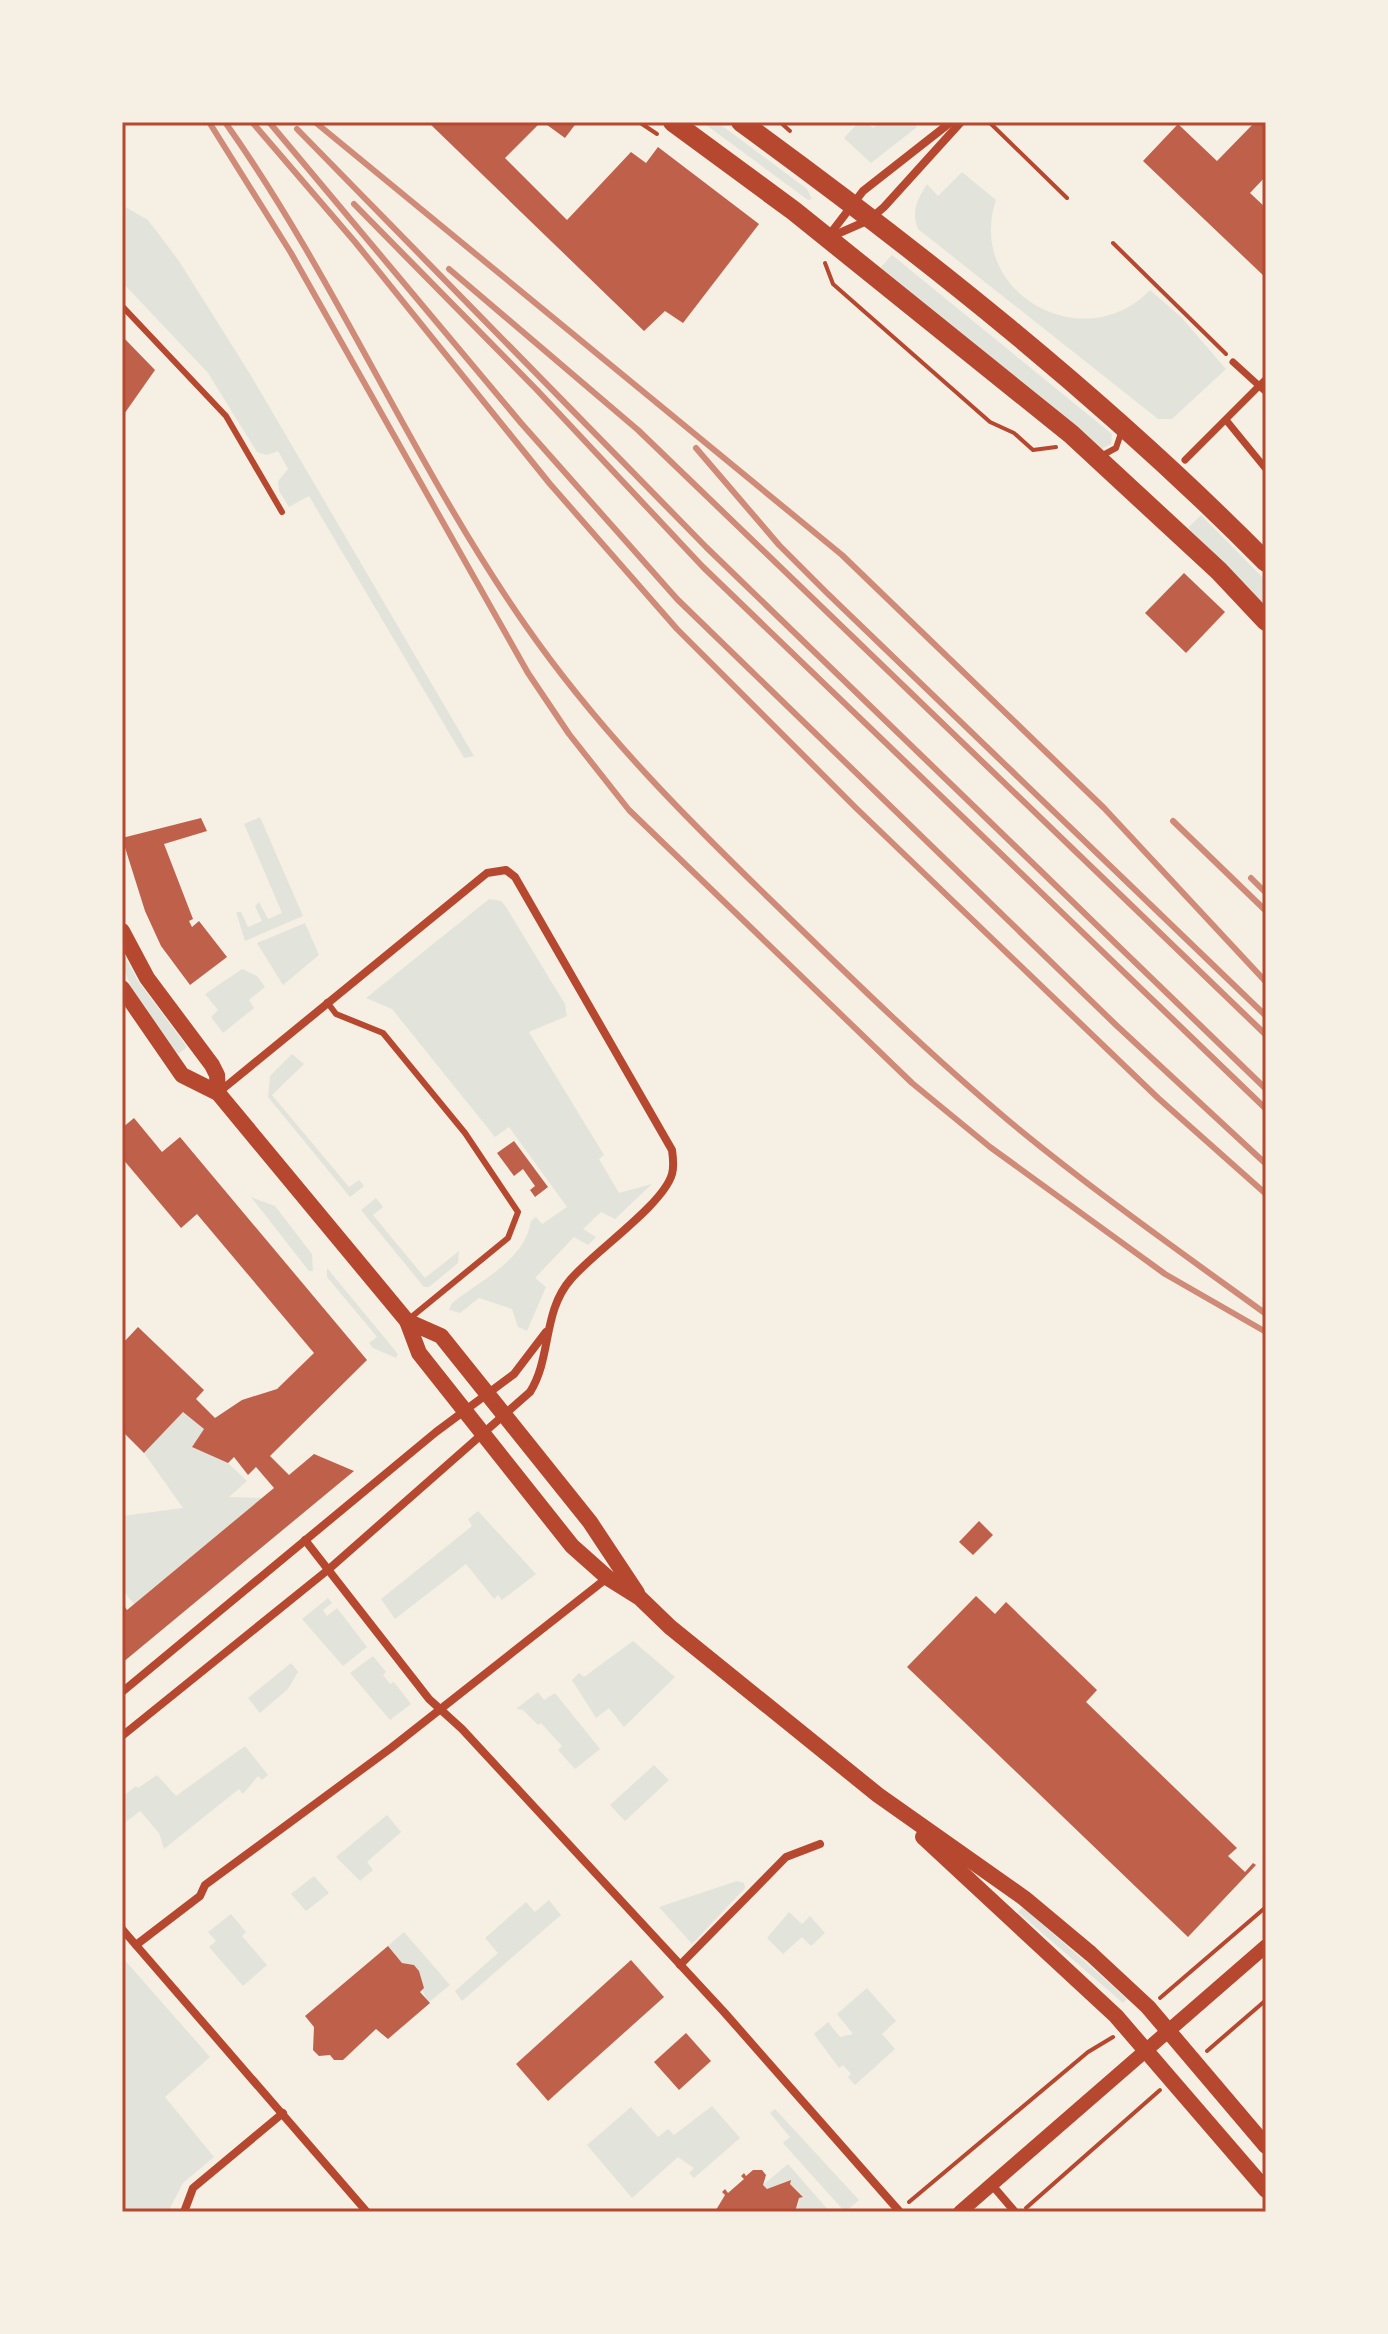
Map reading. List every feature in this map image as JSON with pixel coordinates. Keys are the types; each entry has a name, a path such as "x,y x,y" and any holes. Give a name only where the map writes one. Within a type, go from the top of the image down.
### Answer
{"main road":[{"path":"673,122 827,238 1097,456 1219,571 1266,621"},
{"path":"741,122 869,220 1121,423 1266,562"},
{"path":"122,931 147,978 212,1065 217,1075 218,1093"},
{"path":"122,988 182,1075 218,1093 407,1321 419,1353 572,1546 608,1578 640,1598 670,1627 878,1795 1024,1898 1114,1975 1168,2031 1266,2146"},
{"path":"407,1321 441,1336 590,1522 640,1598"},
{"path":"878,1795 1108,2009 1266,2190"}],"street":[{"path":"827,238 850,205 951,122"},
{"path":"827,238 869,220 905,188 961,122"},
{"path":"1233,362 1263,389"},
{"path":"1185,460 1263,389 1266,379"},
{"path":"1226,420 1251,445 1266,469"},
{"path":"122,1692 521,1366 546,1331 567,1283 595,1252 658,1198 673,1173 672,1150 515,877 499,869 487,873 218,1093"},
{"path":"122,1736 329,1569 504,1417 530,1392 539,1377 546,1331"},
{"path":"305,1540 439,1708 680,1965 900,2212"},
{"path":"136,1945 200,1896 205,1885 391,1748 608,1578"},
{"path":"680,1965 786,1857 820,1844"},
{"path":"122,1929 367,2212"},
{"path":"960,2212 1266,1946"},
{"path":"184,2212 193,2188 283,2113"},
{"path":"992,2185 1015,2212"}],"lane":[{"path":"122,306 226,416 282,512"},
{"path":"1097,456 1116,448 1121,423"},
{"path":"327,1002 336,1014 383,1033 465,1133 518,1212 508,1238 407,1321"}],"path":[{"path":"989,122 1067,198"},
{"path":"1113,243 1233,362"},
{"path":"827,266 833,284 990,422 1014,433 1033,450"},
{"path":"1171,1988 1266,1907"},
{"path":"1211,2049 1266,2000"},
{"path":"910,2202 1088,2052 1103,2045"},
{"path":"1027,2206 1163,2087"}],"shaded area":[{"path":"702,122 717,122 807,189 812,199 808,200"},
{"path":"859,122 866,122 873,128 880,122 912,122 917,127 871,163 844,138"},
{"path":"962,172 996,200 991,233 998,263 1014,288 1037,306 1064,316 1094,318 1123,310 1150,290 1181,317 1226,369 1172,419 1158,419 918,229 916,206 927,184 938,196"},
{"path":"122,205 148,220 179,261 250,374 474,756 464,758 309,496 289,507 279,491 278,481 288,469 278,451 267,455 257,452 208,373 122,282"},
{"path":"892,255 1112,434 1111,444 1101,449 880,268"},
{"path":"1201,515 1266,581 1266,607 1188,528"},
{"path":"260,817 303,916 245,941 236,912 241,912 248,927 262,921 255,906 259,902 268,919 282,913 244,824"},
{"path":"489,899 501,901 506,907 565,1004 567,1016 529,1032 604,1155 599,1159 619,1193 652,1184 615,1219 601,1212 583,1229 596,1237 588,1245 574,1237 535,1278 546,1287 527,1331 518,1327 512,1309 479,1298 460,1313 449,1310 452,1303 511,1258 527,1235 531,1221 536,1217 542,1224 567,1207 509,1127 495,1137 392,1009 366,998"},
{"path":"305,923 319,955 283,985 257,943"},
{"path":"122,951 138,981 187,1047 178,1054 134,992"},
{"path":"242,969 257,976 265,987 249,1000 254,1008 223,1033 211,1017 218,1010 205,994"},
{"path":"292,1054 304,1064 272,1095 349,1187 359,1180 364,1186 350,1197 268,1097 270,1076"},
{"path":"251,1197 275,1206 312,1254 313,1271 309,1271"},
{"path":"376,1198 383,1207 373,1215 425,1278 459,1251 458,1263 429,1287 424,1287 361,1210"},
{"path":"327,1268 398,1354 396,1358 373,1348 369,1343 377,1337 327,1277"},
{"path":"183,1412 204,1429 192,1447 228,1463 247,1481 229,1497 262,1498 134,1604 122,1589 122,1516 183,1508 144,1453"},
{"path":"478,1511 536,1574 502,1600 498,1595 494,1599 466,1564 395,1619 381,1599 472,1526 468,1519"},
{"path":"328,1598 332,1603 323,1610 327,1616 337,1608 367,1647 343,1666 302,1619"},
{"path":"633,1641 675,1677 624,1727 609,1708 596,1718 572,1680 579,1673 584,1677"},
{"path":"373,1656 386,1672 383,1675 390,1684 394,1682 411,1704 390,1720 350,1673"},
{"path":"291,1663 298,1672 288,1689 260,1713 248,1698"},
{"path":"538,1692 544,1700 555,1693 600,1749 575,1769 558,1750 562,1746 541,1723 538,1725 523,1710 516,1709"},
{"path":"245,1746 268,1775 262,1780 258,1776 243,1794 239,1789 164,1849 159,1833 140,1811 122,1825 122,1797 136,1786 138,1788 157,1775 176,1796"},
{"path":"654,1765 669,1780 625,1821 610,1805"},
{"path":"387,1815 401,1832 367,1862 373,1870 360,1881 336,1857"},
{"path":"314,1876 329,1893 306,1911 291,1894"},
{"path":"737,1881 744,1883 745,1888 692,1944 659,1907"},
{"path":"549,1900 561,1915 462,2001 455,1991 498,1953 485,1938 526,1902 535,1912"},
{"path":"1023,1907 1127,1999 1123,2003 1018,1912"},
{"path":"789,1912 802,1924 810,1916 825,1933 811,1946 802,1937 783,1954 767,1938"},
{"path":"231,1914 246,1932 242,1936 267,1965 243,1986 209,1947 216,1941 208,1932"},
{"path":"404,1932 450,1985 429,2002 414,1965 402,1963 388,1946"},
{"path":"122,1957 210,2057 165,2097 214,2157 183,2183 168,2212 122,2212"},
{"path":"867,1988 896,2021 882,2034 895,2049 855,2085 848,2077 851,2074 843,2065 839,2068 814,2034 828,2022 840,2037 853,2034 837,2014"},
{"path":"712,2106 740,2138 694,2178 689,2173 694,2168 678,2157 632,2198 587,2145 631,2107 658,2137 668,2129 674,2135"},
{"path":"775,2109 859,2200 845,2212 783,2143 790,2137 770,2113"},
{"path":"788,2164 830,2212 797,2212 799,2198 803,2196 790,2184 790,2180 767,2189 763,2185"}],"building":[{"path":"428,122 541,122 505,158 567,220 631,152 646,163 658,147 759,224 683,323 665,311 644,331"},
{"path":"543,122 577,122 565,138"},
{"path":"1255,122 1266,122 1266,176 1250,193 1266,208 1266,278 1143,161 1178,124 1217,161"},
{"path":"122,336 155,370 122,417"},
{"path":"1184,573 1225,612 1186,653 1145,613"},
{"path":"201,818 207,831 164,844 193,919 189,921 192,927 199,921 227,957 190,985 161,946 145,911 122,838"},
{"path":"134,1118 162,1152 180,1137 367,1360 270,1456 289,1475 314,1454 354,1471 122,1663 122,1603 127,1610 274,1488 256,1467 248,1475 234,1457 228,1463 192,1447 204,1429 183,1412 144,1453 122,1431 122,1344 138,1327 204,1390 196,1399 215,1418 242,1400 277,1389 314,1353 197,1214 181,1228 122,1158 122,1128"},
{"path":"514,1141 548,1187 535,1197 530,1190 535,1186 523,1169 514,1176 497,1153"},
{"path":"979,1521 993,1535 973,1555 959,1542"},
{"path":"976,1596 995,1614 1006,1602 1097,1690 1086,1702 1237,1848 1228,1856 1245,1872 1253,1863 1256,1865 1188,1937 907,1667"},
{"path":"388,1946 402,1963 414,1965 419,1971 424,1988 420,1992 430,2003 388,2039 376,2029 343,2060 334,2060 330,2055 319,2056 313,2050 314,2027 305,2016"},
{"path":"631,1960 664,1997 548,2101 516,2064"},
{"path":"686,2033 711,2061 679,2090 654,2062"},
{"path":"753,2170 762,2170 766,2175 763,2185 767,2189 791,2180 790,2184 803,2197 799,2198 795,2212 716,2210 725,2195 722,2192 725,2189 728,2193 744,2179 741,2176 744,2173 746,2176"}],"railway":[{"path":"209,122 291,253 528,673 569,734 629,810 912,1083 990,1147 1165,1274 1266,1332"},
{"path":"225,122 304,246 486,565 554,665 614,738 744,874 949,1069 1072,1171 1266,1314"},
{"path":"252,122 355,242 550,484 677,629 856,808 1158,1098 1266,1194"},
{"path":"269,122 521,423 677,599 1116,1025 1266,1164"},
{"path":"315,122 842,555 1104,808 1266,982"},
{"path":"297,129 706,547 1266,1089"},
{"path":"354,204 536,389 703,567 1266,1109"},
{"path":"449,269 638,430 1266,1035"},
{"path":"696,448 779,545 827,593 1266,1016"},
{"path":"1173,821 1266,911"},
{"path":"1251,878 1266,893"}]}
